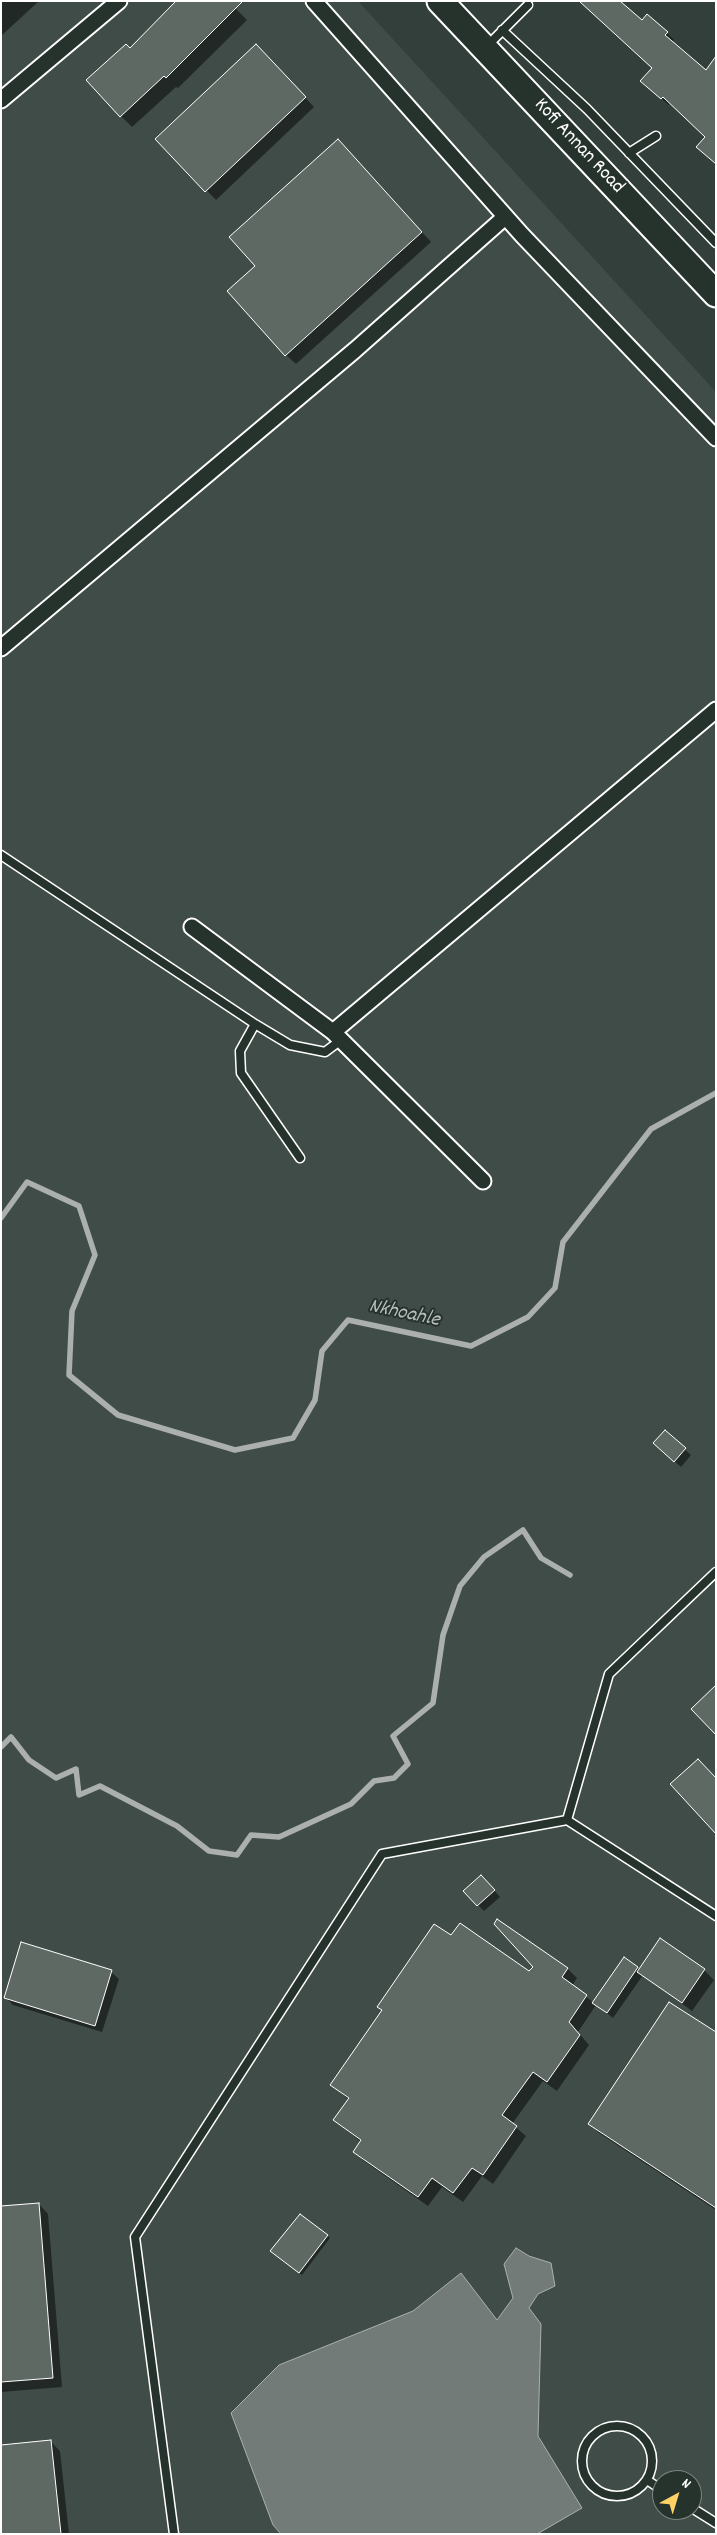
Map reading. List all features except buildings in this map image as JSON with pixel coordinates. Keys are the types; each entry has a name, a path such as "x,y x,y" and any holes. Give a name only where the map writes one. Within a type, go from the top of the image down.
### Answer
{"main road":[{"name":"Kofi Annan Road","path":"440,1 716,294"}],"street":[{"path":"1,100 119,1"},
{"path":"316,2 505,217 716,438"},
{"path":"1,648 355,350 505,217"},
{"path":"337,1036 716,710"},
{"path":"192,927 337,1036 483,1181"}],"lane":[{"path":"485,48 528,5"},
{"path":"502,30 588,109 716,243"},
{"path":"630,153 656,136"},
{"path":"1,855 255,1024 290,1045 325,1052 337,1036"},
{"path":"255,1024 240,1051 241,1073 300,1158"},
{"path":"567,1820 609,1674 716,1572"},
{"path":"174,2534 135,2237 382,1854 567,1820 716,1916"},
{"path":"609,2426 633,2429 643,2436 649,2446 652,2463 646,2480 630,2494 619,2496 598,2489 584,2472 582,2462 584,2450 590,2439 598,2431 609,2426"},
{"path":"646,2480 652,2484"},
{"path":"702,2514 716,2523"}],"shaded area":[{"path":"1,1 358,1 716,392 716,2534 1,2534"},
{"path":"516,2248 529,2256 551,2263 555,2286 538,2294 529,2308 541,2324 538,2436 582,2508 537,2534 281,2534 273,2525 231,2413 279,2365 413,2311 461,2273 497,2320 513,2298 504,2264"}],"waterway":[{"name":"Nkhoahle","path":"1,1218 27,1182 79,1206 95,1255 72,1311 69,1375 118,1415 235,1450 293,1438 315,1400 322,1351 348,1320 471,1346 528,1317 555,1288 563,1242 651,1129 716,1093"},
{"path":"1,1747 11,1737 29,1760 56,1778 76,1769 79,1795 100,1786 177,1826 209,1851 237,1855 251,1835 279,1837 351,1804 374,1781 394,1778 408,1764 393,1736 433,1703 443,1635 460,1586 484,1557 523,1530 541,1558 570,1575"}]}
